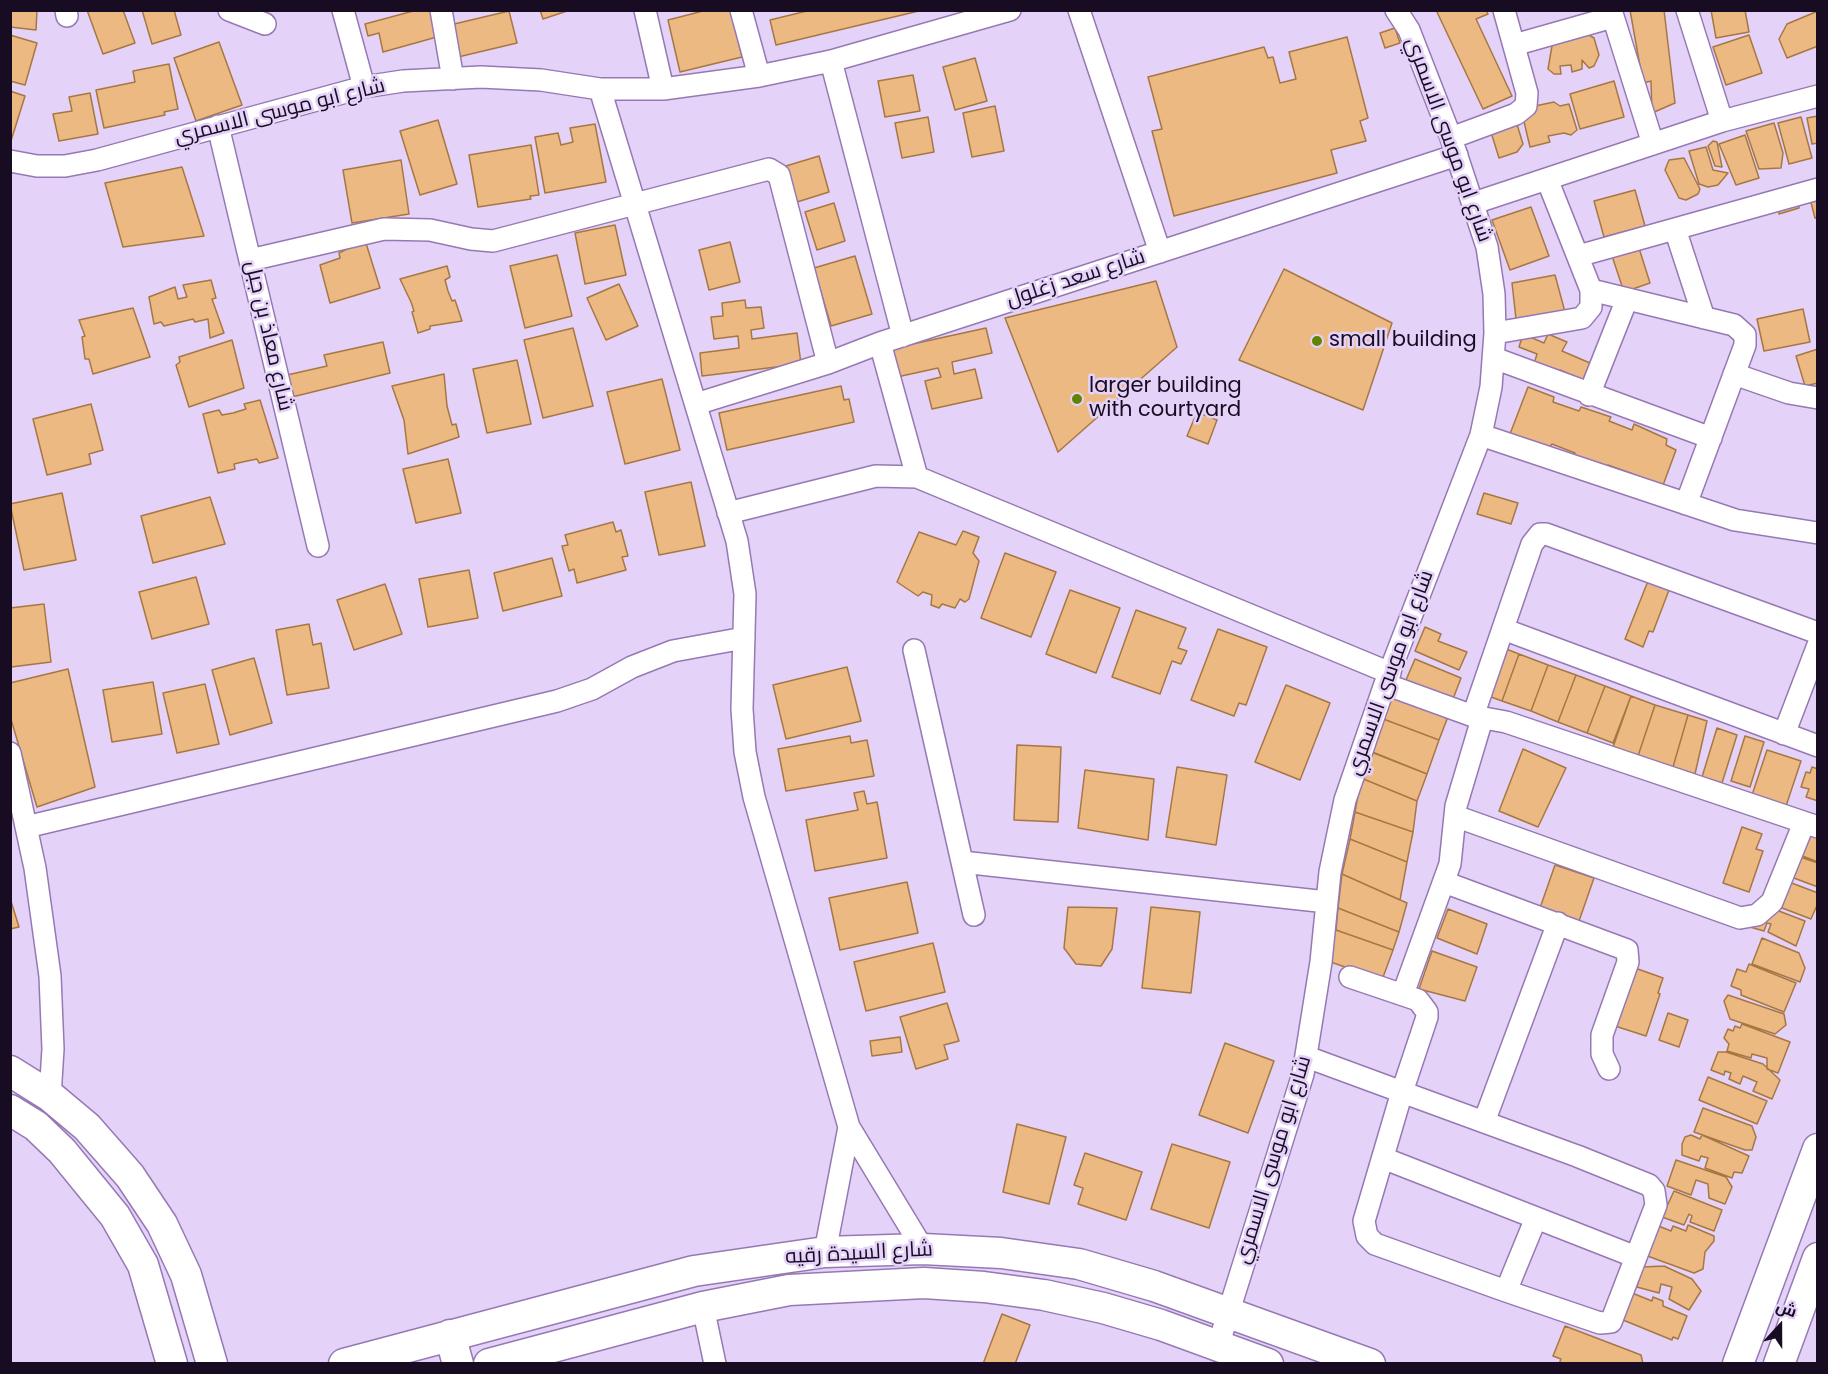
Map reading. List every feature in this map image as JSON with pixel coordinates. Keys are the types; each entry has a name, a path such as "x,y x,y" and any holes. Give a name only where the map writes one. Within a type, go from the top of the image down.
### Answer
{"street":[{"path":"229,10 265,24"},
{"path":"343,10 364,87"},
{"path":"441,10 453,79"},
{"path":"645,10 663,89"},
{"path":"741,10 759,76"},
{"name":"شارع ابو موسى الاسمري","path":"10,161 37,166 65,166 97,160 364,87 403,81 541,80 600,89 663,89 759,76 831,61 1010,10"},
{"path":"1079,10 1160,252"},
{"name":"شارع ابو موسى الاسمري","path":"1218,1346 1299,1091 1307,1057 1327,902 1345,800 1388,679 1481,435 1494,358 1494,294 1487,247 1454,146 1408,30 1396,10"},
{"path":"1504,10 1514,45 1612,14 1653,144"},
{"path":"1687,10 1722,121"},
{"name":"شارع سعد زغلول","path":"696,404 828,363 903,336 1160,252 1454,146 1516,114 1526,106 1527,93 1514,45"},
{"path":"831,61 903,336"},
{"path":"600,89 696,404 742,565 745,594 742,709 745,752 754,797 849,1126 923,1248"},
{"path":"1474,203 1722,121 1818,96"},
{"name":"شارع معاذ بن جبل","path":"218,126 318,546"},
{"path":"250,260 384,229 430,230 461,238 493,241 765,169 776,172 828,363"},
{"path":"1495,333 1581,318 1591,307 1591,290 1547,179"},
{"path":"1578,256 1818,189"},
{"path":"1676,229 1704,318"},
{"path":"1591,290 1739,327 1745,335 1745,345 1686,504"},
{"path":"1589,394 1627,299"},
{"path":"880,344 917,477"},
{"path":"1494,358 1711,438"},
{"path":"1734,374 1789,393 1818,398"},
{"path":"1481,435 1755,525 1816,528"},
{"path":"728,513 876,476 917,477 1478,717 1506,722 1811,825 1772,902 1757,915 1740,918 1455,816"},
{"path":"1403,994 1450,864 1455,816 1478,717 1503,629 1532,544 1540,534 1818,633"},
{"path":"1503,629 1818,746"},
{"path":"26,827 550,703 592,689 632,667 673,651 744,638"},
{"path":"1784,734 1818,645"},
{"path":"914,650 974,915"},
{"path":"10,753 35,868 50,976 53,1049 50,1096"},
{"path":"962,862 1327,902"},
{"path":"1444,882 1627,950 1630,956 1602,1035 1602,1054 1609,1069"},
{"path":"1484,1122 1558,923"},
{"path":"1307,1057 1402,1092 1484,1122 1649,1185 1654,1191 1656,1205 1614,1318 1608,1324 1506,1291 1370,1241 1365,1231 1364,1221 1402,1092 1427,1012 1422,1003 1403,994 1350,977"},
{"path":"10,1071 50,1096 87,1127 130,1176 162,1224 181,1265 212,1364"},
{"path":"10,1110 36,1126 62,1151 115,1216 143,1265 169,1352 203,1330"},
{"path":"825,1252 849,1126"},
{"path":"1738,1364 1818,1149"},
{"path":"1383,1158 1636,1257"},
{"path":"1506,1291 1536,1218"},
{"name":"شارع السيدة رقيه","path":"344,1364 693,1271 825,1252 923,1248 1001,1253 1079,1264 1228,1312 1370,1364"},
{"path":"1779,1364 1818,1258"},
{"path":"727,1265 734,1300"},
{"name":"شارع السيدة رقيه","path":"489,1364 734,1300 789,1290 924,1283 984,1287 1044,1295 1103,1308 1161,1325 1268,1364"},
{"path":"703,1307 715,1364"},
{"path":"450,1335 458,1364"}],"building":[{"path":"10,10 37,10 36,30 10,27"},
{"path":"87,10 123,10 135,43 103,54"},
{"path":"142,10 174,10 181,35 152,44"},
{"path":"417,10 437,10 444,35 383,52 379,33 368,36 365,24"},
{"path":"540,10 570,10 543,19"},
{"path":"707,10 731,10 742,57 680,72 668,20"},
{"path":"811,10 923,10 776,45 770,20"},
{"path":"1436,10 1486,10 1488,14 1476,19 1512,96 1483,109"},
{"path":"1630,10 1664,10 1675,103 1652,113 1651,81 1643,83"},
{"path":"1711,10 1745,10 1749,32 1716,38"},
{"path":"509,11 517,43 458,57 450,25"},
{"path":"1818,11 1818,46 1787,58 1779,39 1787,24"},
{"path":"1395,28 1400,43 1385,48 1380,33"},
{"path":"1584,32 1594,38 1599,55 1594,66 1589,68 1582,60 1582,69 1572,72 1571,65 1560,66 1561,74 1554,74 1548,69 1553,40"},
{"path":"10,35 37,43 25,85 10,81"},
{"path":"1749,35 1762,73 1726,85 1713,47"},
{"path":"1347,37 1368,118 1360,121 1366,141 1331,150 1337,173 1174,216 1152,131 1162,129 1148,77 1264,47 1268,58 1273,57 1280,83 1296,79 1289,52"},
{"path":"219,42 242,105 196,121 174,58"},
{"path":"975,58 987,101 955,110 943,67"},
{"path":"169,64 178,109 164,112 165,115 104,128 96,90 135,82 133,71"},
{"path":"913,75 920,111 885,117 878,81"},
{"path":"1614,81 1624,117 1580,129 1570,94"},
{"path":"10,91 25,96 10,144"},
{"path":"90,93 98,134 59,141 53,114 72,111 69,97"},
{"path":"1554,102 1560,106 1569,104 1577,130 1571,135 1564,133 1548,136 1550,142 1530,147 1521,109"},
{"path":"995,106 1004,151 972,157 963,113"},
{"path":"1512,108 1523,144 1517,152 1499,158 1486,116"},
{"path":"1818,116 1818,143 1812,144 1807,118"},
{"path":"928,117 934,152 902,158 895,123"},
{"path":"1801,117 1812,158 1789,164 1778,123"},
{"path":"438,120 457,184 420,195 400,131"},
{"path":"1774,123 1783,153 1781,168 1759,169 1746,131"},
{"path":"595,124 606,182 545,193 535,137 558,133 561,145 573,142 570,128"},
{"path":"1745,135 1759,178 1736,185 1719,144"},
{"path":"1713,141 1717,142 1722,167 1715,166 1708,146"},
{"path":"531,145 539,195 530,196 531,199 478,207 469,155"},
{"path":"1706,147 1713,170 1728,173 1718,185 1708,187 1699,184 1689,151"},
{"path":"819,156 829,192 797,202 786,166"},
{"path":"1684,158 1700,189 1698,194 1686,200 1679,198 1665,170 1669,160"},
{"path":"401,160 409,214 352,223 343,170"},
{"path":"182,167 204,236 123,247 105,183"},
{"path":"1818,188 1818,218 1815,218 1808,191"},
{"path":"1635,190 1645,226 1604,237 1594,201"},
{"path":"1799,200 1799,208 1779,214 1779,203"},
{"path":"834,203 845,241 817,250 805,212"},
{"path":"1531,207 1549,256 1510,270 1492,220"},
{"path":"615,225 626,275 585,284 575,233"},
{"path":"365,240 380,288 330,303 320,265 340,258 339,253"},
{"path":"730,242 740,282 709,290 699,250"},
{"path":"1639,248 1650,283 1624,292 1612,256"},
{"path":"557,255 572,316 525,328 510,266"},
{"path":"855,256 872,314 831,326 814,268"},
{"path":"447,266 450,277 445,280 448,291 452,301 455,300 462,321 430,326 430,329 418,333 411,302 400,279"},
{"name":"small building","path":"1284,269 1392,323 1363,410 1239,360"},
{"path":"1555,275 1565,312 1516,319 1512,283"},
{"path":"211,280 216,298 212,299 224,333 210,338 208,319 195,322 193,319 164,326 161,322 154,324 149,297 175,287 178,299 187,297 183,285"},
{"name":"larger building with courtyard","path":"1156,281 1177,347 1058,452 1005,318"},
{"path":"619,284 638,326 606,340 587,298"},
{"path":"745,300 746,308 761,307 764,328 751,330 752,339 797,333 801,364 702,376 700,353 739,348 738,336 714,339 711,317 723,316 722,303"},
{"path":"133,308 150,357 93,374 89,359 85,359 82,337 85,336 79,320"},
{"path":"1803,309 1810,342 1764,351 1757,319"},
{"path":"573,328 593,406 543,418 524,340"},
{"path":"986,328 992,353 952,362 954,374 975,369 982,398 932,409 925,381 941,377 938,368 897,377 890,349"},
{"path":"1523,334 1544,343 1548,334 1567,342 1562,351 1590,363 1583,380 1560,370 1558,376 1533,367 1537,354 1519,347"},
{"path":"232,340 244,388 189,407 176,365 180,362 179,357"},
{"path":"383,342 390,373 292,397 287,375 327,366 324,355"},
{"path":"1818,349 1818,383 1805,386 1796,356"},
{"path":"517,360 531,424 487,433 473,369"},
{"path":"444,374 447,406 452,425 456,424 459,437 408,454 404,420 392,386"},
{"path":"662,379 680,450 625,464 607,392"},
{"path":"841,386 844,400 849,399 854,422 727,450 719,413"},
{"path":"1528,387 1554,397 1553,402 1579,411 1581,407 1611,417 1609,421 1632,430 1634,424 1667,439 1666,445 1676,450 1662,488 1632,479 1633,474 1608,465 1606,470 1573,458 1575,453 1552,444 1548,449 1510,434"},
{"path":"260,400 278,458 259,463 257,459 234,464 235,469 218,473 203,414 219,410 222,415 233,413 246,409 244,404"},
{"path":"91,404 103,450 89,454 91,464 47,475 33,419"},
{"path":"1197,412 1217,420 1208,444 1187,436"},
{"path":"448,459 461,513 416,523 403,469"},
{"path":"691,482 705,546 659,555 645,492"},
{"path":"62,493 76,560 24,570 10,504"},
{"path":"1484,493 1518,503 1511,524 1477,514"},
{"path":"210,497 225,544 153,563 141,516"},
{"path":"613,522 616,532 621,530 628,556 622,557 626,570 577,583 574,569 569,571 562,546 568,545 565,535"},
{"path":"963,531 979,537 973,553 979,561 969,599 965,602 960,599 955,608 942,604 939,608 931,605 932,595 923,592 918,596 897,582 919,532 956,545"},
{"path":"1005,553 1056,572 1031,637 981,618"},
{"path":"552,558 562,596 503,611 494,573"},
{"path":"469,570 478,618 428,627 419,579"},
{"path":"196,577 209,624 152,639 139,592"},
{"path":"1648,581 1669,590 1653,632 1649,631 1643,647 1625,639"},
{"path":"385,584 402,634 354,650 337,600"},
{"path":"1070,590 1120,608 1096,673 1046,654"},
{"path":"44,604 51,662 11,667 10,608"},
{"path":"1136,610 1186,628 1178,648 1187,651 1181,664 1172,661 1160,694 1112,677"},
{"path":"309,624 313,645 321,643 329,688 287,695 276,630"},
{"path":"1425,627 1441,634 1438,641 1467,652 1459,670 1415,651"},
{"path":"1218,629 1267,647 1246,705 1239,703 1234,716 1191,700"},
{"path":"1501,647 1519,654 1502,701 1483,694"},
{"path":"1519,654 1548,665 1531,711 1502,701"},
{"path":"254,658 272,723 230,735 212,670"},
{"path":"1415,659 1461,678 1453,699 1406,680"},
{"path":"1548,665 1576,675 1558,722 1531,711"},
{"path":"847,667 861,721 786,739 773,685"},
{"path":"68,669 95,787 37,807 10,716 10,683"},
{"path":"1576,675 1605,686 1587,733 1558,722"},
{"path":"153,682 162,734 112,742 103,690"},
{"path":"205,684 219,744 177,753 163,693"},
{"path":"1286,685 1330,703 1300,780 1255,762"},
{"path":"1605,686 1631,696 1613,743 1587,733"},
{"path":"1389,689 1449,714 1439,740 1378,717"},
{"path":"1631,696 1655,705 1638,756 1613,747"},
{"path":"1655,705 1688,715 1673,767 1638,756"},
{"path":"1688,715 1707,721 1695,774 1673,767"},
{"path":"1378,717 1439,740 1427,774 1365,749"},
{"path":"1717,728 1737,735 1722,783 1702,777"},
{"path":"850,736 851,743 867,740 874,776 786,791 778,749"},
{"path":"1745,736 1764,742 1750,787 1731,781"},
{"path":"1017,745 1061,747 1058,822 1014,820"},
{"path":"1523,749 1566,768 1538,827 1499,811"},
{"path":"1767,750 1801,761 1786,806 1752,795"},
{"path":"1371,752 1427,774 1417,801 1361,778"},
{"path":"1177,767 1227,775 1216,845 1166,837"},
{"path":"1812,767 1818,769 1818,801 1806,797 1809,789 1801,787 1806,772 1810,773"},
{"path":"1085,770 1154,779 1148,840 1078,828"},
{"path":"1361,778 1417,801 1413,832 1355,812"},
{"path":"864,791 867,804 877,802 887,858 815,871 806,820 858,810 854,793"},
{"path":"1355,812 1413,832 1407,862 1350,839"},
{"path":"1796,814 1818,823 1818,862 1782,848"},
{"path":"1742,827 1762,834 1756,849 1763,851 1749,892 1723,883"},
{"path":"1350,839 1407,862 1400,900 1342,874"},
{"path":"1782,851 1818,863 1818,887 1775,871"},
{"path":"1555,865 1594,878 1579,921 1540,908"},
{"path":"1342,874 1407,903 1399,932 1338,908"},
{"path":"1773,876 1818,893 1818,903 1811,919 1764,901"},
{"path":"907,882 918,933 840,950 829,898"},
{"path":"10,898 19,927 10,929"},
{"path":"1068,907 1117,908 1112,949 1101,966 1076,964 1064,948"},
{"path":"1151,907 1200,912 1191,993 1142,988"},
{"path":"1338,908 1399,932 1393,950 1336,930"},
{"path":"1771,908 1805,921 1796,946 1768,932 1771,924 1767,923 1764,931 1750,927"},
{"path":"1448,909 1487,924 1477,954 1437,938"},
{"path":"1336,930 1393,950 1382,980 1325,960"},
{"path":"1762,938 1799,953 1805,968 1800,982 1752,964"},
{"path":"933,943 945,992 866,1011 854,962"},
{"path":"1432,951 1477,967 1465,1001 1419,989"},
{"path":"1749,964 1796,983 1784,1012 1741,995 1741,990 1731,986 1737,969 1746,972"},
{"path":"1635,968 1663,978 1646,1036 1615,1026"},
{"path":"1728,995 1784,1014 1786,1025 1775,1034 1730,1019 1724,1001"},
{"path":"947,1003 959,1041 944,1045 948,1059 916,1069 900,1017"},
{"path":"1668,1013 1688,1020 1679,1047 1659,1040"},
{"path":"1742,1024 1790,1042 1778,1073 1767,1069 1767,1058 1752,1054 1751,1058 1727,1051 1729,1044 1724,1038 1728,1029 1733,1031 1735,1026 1740,1028"},
{"path":"900,1037 902,1052 872,1056 870,1041"},
{"path":"1225,1043 1274,1061 1248,1133 1199,1115"},
{"path":"1718,1052 1726,1052 1763,1064 1780,1080 1772,1099 1753,1091 1757,1082 1743,1076 1740,1084 1729,1079 1731,1073 1725,1071 1724,1075 1711,1070"},
{"path":"1708,1077 1767,1101 1757,1124 1699,1100"},
{"path":"1703,1108 1752,1126 1756,1137 1752,1150 1745,1150 1694,1132"},
{"path":"1017,1124 1066,1137 1049,1204 1003,1192"},
{"path":"1691,1135 1700,1139 1702,1135 1749,1156 1742,1173 1734,1172 1732,1178 1705,1168 1708,1158 1701,1156 1699,1161 1682,1155 1682,1144 1685,1137"},
{"path":"1172,1144 1230,1162 1209,1228 1151,1209"},
{"path":"1085,1153 1142,1172 1126,1220 1078,1204 1083,1188 1074,1185"},
{"path":"1676,1160 1726,1177 1732,1187 1725,1204 1709,1198 1708,1184 1696,1180 1691,1195 1667,1186"},
{"path":"1674,1191 1722,1210 1714,1231 1690,1222 1692,1216 1689,1214 1684,1225 1662,1217"},
{"path":"1656,1225 1671,1231 1673,1226 1686,1231 1688,1225 1714,1236 1714,1241 1705,1252 1703,1269 1694,1273 1642,1254"},
{"path":"1664,1266 1692,1279 1701,1291 1689,1310 1669,1299 1672,1287 1661,1284 1659,1293 1637,1287 1642,1267"},
{"path":"1632,1293 1652,1301 1653,1297 1663,1301 1663,1306 1687,1316 1678,1339 1673,1337 1672,1340 1623,1320"},
{"path":"1002,1314 1030,1325 1015,1364 983,1364"},
{"path":"1565,1326 1641,1355 1643,1364 1559,1364 1561,1359 1553,1356"}],"place":[{"name":"small building","path":"1317,341"},
{"name":"larger building with courtyard","path":"1077,399"}]}
